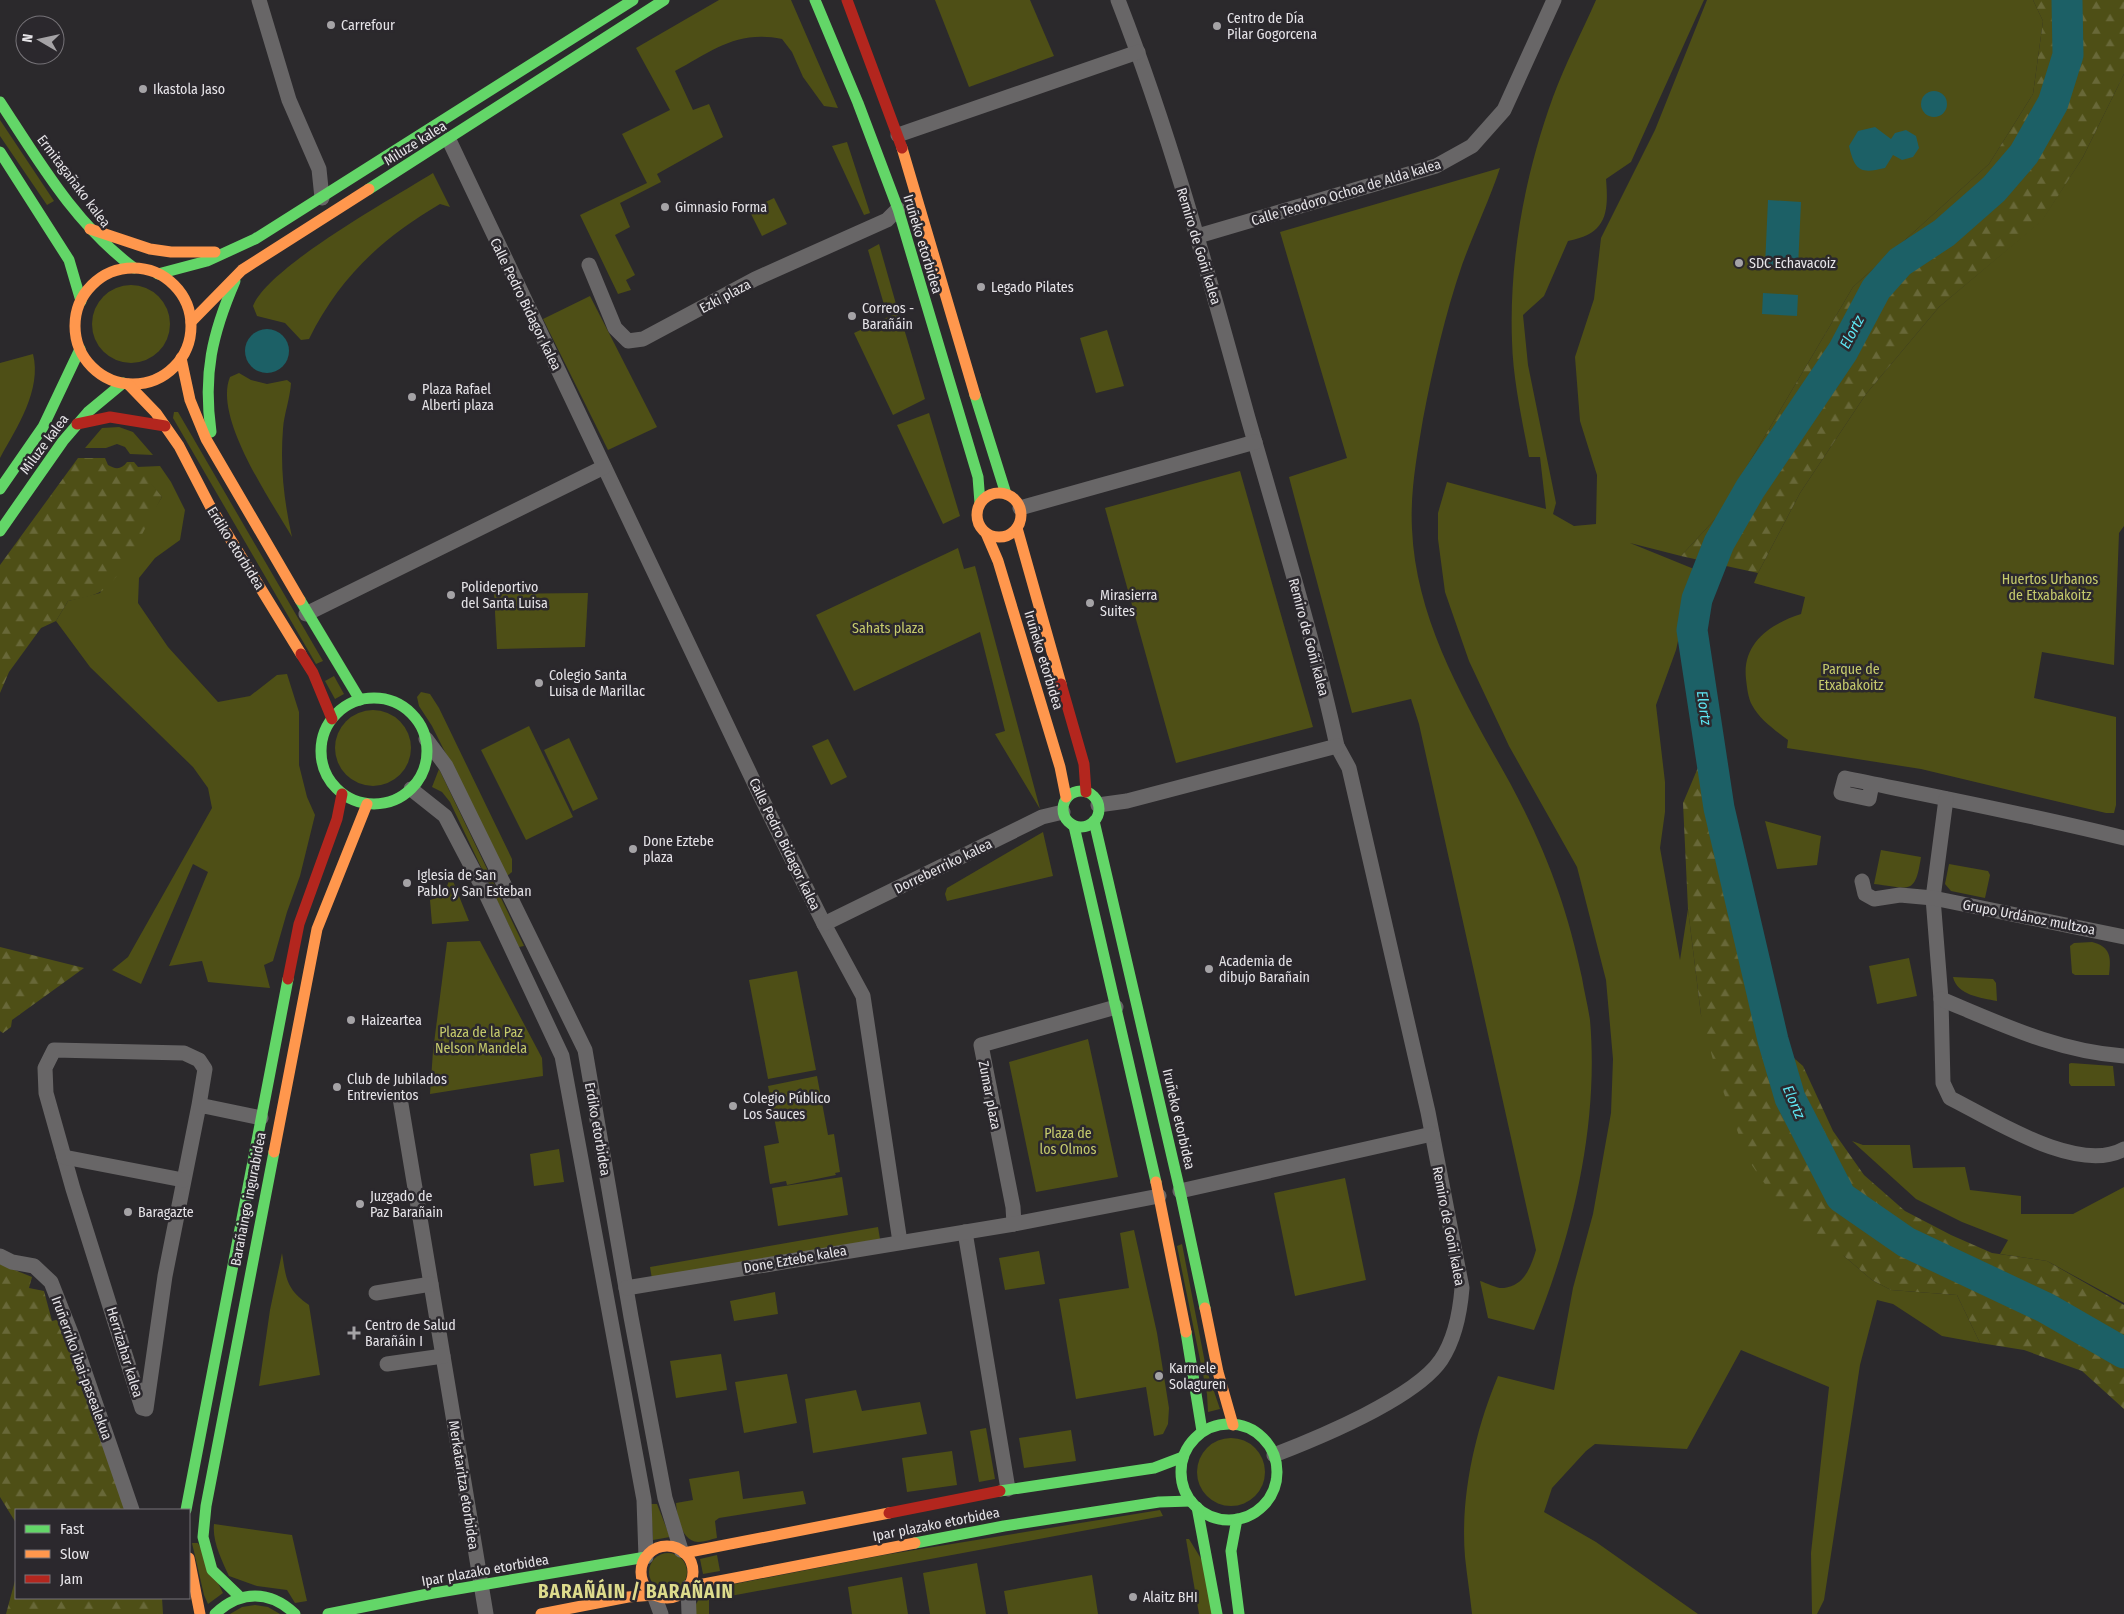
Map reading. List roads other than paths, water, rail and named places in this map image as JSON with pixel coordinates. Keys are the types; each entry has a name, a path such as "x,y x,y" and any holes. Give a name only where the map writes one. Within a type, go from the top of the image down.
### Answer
{"main road":[{"name":"Miluze kalea","path":"158,274 207,261 255,239 633,0"},
{"name":"Miluze kalea","path":"191,322 238,274 282,243 448,140 664,0"},
{"name":"Iruñeko etorbidea","path":"815,0 858,102 898,209 978,478 980,503"},
{"name":"Iruñeko etorbidea","path":"847,0 898,135 952,323 1006,494"},
{"name":"Ermitagañako kalea","path":"0,102 76,213 111,253 134,268"},
{"path":"0,152 69,260 81,301"},
{"path":"90,229 150,248 171,252 226,251"},
{"path":"134,268 158,274 171,282 181,293 188,307 191,322 189,341 182,358 171,370 158,379 143,384 125,384 99,373 87,362 80,349 75,331 76,316 81,301 98,280 115,271 134,268"},
{"path":"216,456 207,408 206,375 208,353 216,327 238,274"},
{"name":"Miluze kalea","path":"0,489 43,427 80,349"},
{"name":"Erdiko etorbidea","path":"182,358 183,378 201,433 306,614 360,700"},
{"name":"Miluze kalea","path":"0,531 77,424 125,384"},
{"name":"Erdiko etorbidea","path":"125,384 164,426 179,446 210,506 314,673 332,719"},
{"path":"77,424 110,417 164,426"},
{"path":"992,494 1006,494 1017,502 1020,508 1020,522 1017,528 1006,536 993,536 986,533 978,520 980,503 992,494"},
{"name":"Iruñeko etorbidea","path":"1017,528 1084,764 1086,792"},
{"name":"Iruñeko etorbidea","path":"986,533 1001,570 1060,767 1066,797"},
{"path":"376,698 393,702 408,710 419,723 426,739 426,757 422,774 411,789 391,801 367,804 354,801 342,794 330,782 323,767 321,750 324,734 332,719 344,707 360,700 376,698"},
{"path":"1074,826 1084,826 1094,821 1097,816 1098,805 1092,794 1075,791 1066,797 1063,812 1065,818 1074,826 1082,852 1159,1196 1194,1376 1202,1431"},
{"name":"Barañaingo ingurabidea","path":"186,1509 299,924 337,819 342,794"},
{"name":"Barañaingo ingurabidea","path":"239,1596 212,1570 203,1537 206,1506 317,929 367,804"},
{"name":"Iruñeko etorbidea","path":"1094,821 1180,1191 1218,1372 1233,1425"},
{"path":"1194,1504 1209,1515 1223,1519 1237,1519 1253,1513 1265,1502 1274,1488 1277,1472 1274,1455 1268,1443 1247,1427 1217,1425 1202,1431 1190,1443 1183,1457 1181,1472 1184,1488 1194,1504 1218,1614"},
{"name":"Ipar plazako etorbidea","path":"682,1552 1008,1489 1154,1468 1183,1457"},
{"name":"Ipar plazako etorbidea","path":"688,1586 1004,1526 1159,1502 1194,1504"},
{"path":"1237,1519 1231,1551 1239,1614"},
{"path":"541,1614 628,1597 654,1595 669,1598 683,1592 688,1586 693,1572 691,1564 682,1552 667,1546 659,1547 646,1557 641,1573 643,1582 654,1595"},
{"name":"Ipar plazako etorbidea","path":"328,1614 646,1557"},
{"path":"190,1563 200,1614"},
{"path":"215,1614 227,1602 239,1596 257,1594 274,1597 288,1606 295,1614"}],"street":[{"path":"259,0 290,100 319,169 322,198"},
{"name":"Remiro de Goñi kalea","path":"1118,0 1138,52 1198,236 1256,442 1337,746 1349,768 1432,1134 1462,1288 1459,1315 1451,1341 1441,1360 1424,1379 1385,1404 1310,1441 1274,1455"},
{"name":"Calle Teodoro Ochoa de Alda kalea","path":"1198,236 1436,166 1472,146 1504,110 1554,0"},
{"path":"898,135 1138,52"},
{"name":"Calle Pedro Bidagor kalea","path":"448,140 824,924 864,996 900,1242"},
{"name":"Ezki plaza","path":"589,265 615,328 628,341 643,339 755,280 887,220 898,209"},
{"path":"1020,508 1256,442"},
{"path":"306,614 604,467"},
{"name":"Erdiko etorbidea","path":"426,739 446,766 585,1050 665,1498 682,1552"},
{"path":"1098,805 1127,801 1337,746"},
{"path":"1872,784 2124,838"},
{"name":"Erdiko etorbidea","path":"411,789 445,816 487,896 562,1056 644,1500 646,1557"},
{"path":"1946,799 1933,898 1941,999 1943,1083 1950,1098 2050,1148 2087,1156 2117,1153 2124,1149"},
{"name":"Dorreberriko kalea","path":"824,924 1042,817 1063,812"},
{"name":"Grupo Urdánoz multzoa","path":"1862,881 1865,894 1874,899 1900,895 1933,898 2124,937"},
{"path":"1941,999 2052,1044 2101,1055 2124,1056"},
{"name":"Zumar plaza","path":"1014,1224 1013,1207 980,1045 1116,1007"},
{"name":"Herrizahar kalea","path":"54,1050 184,1053 199,1060 205,1069 199,1105 165,1276 146,1409 142,1408 64,1157 46,1093 45,1068 54,1050"},
{"name":"Merkataritza etorbidea","path":"400,1098 486,1614"},
{"path":"199,1105 261,1118"},
{"path":"1180,1191 1432,1134"},
{"path":"64,1157 183,1180"},
{"name":"Done Eztebe kalea","path":"626,1288 1014,1224 1159,1196"},
{"path":"965,1232 1008,1489"},
{"name":"Iruñerriko ibai-pasealekua","path":"0,1256 12,1262 34,1266 51,1282 73,1338 132,1509"},
{"path":"376,1293 430,1284"},
{"path":"387,1364 442,1356"},
{"path":"688,1586 689,1614"},
{"path":"654,1595 661,1614"}],"water":[{"path":"1934,91 1943,95 1947,104 1943,113 1934,117 1925,113 1921,104 1925,95"},
{"path":"1875,127 1891,139 1895,133 1906,130 1916,136 1919,148 1913,157 1902,160 1893,155 1885,168 1870,171 1860,169 1856,166 1849,146 1858,131"},
{"path":"1768,200 1801,202 1798,268 1765,266"},
{"path":"1763,293 1798,295 1797,316 1762,314"},
{"path":"271,329 283,335 288,342 288,360 283,367 276,372 263,373 255,370 248,363 245,347 248,339 255,332"}],"waterway":[{"name":"Elortz","path":"2067,0 2068,55 2053,103 2024,154 1994,189 1944,233 1900,262 1876,289 1843,351 1750,489 1719,543 1697,599 1692,630 1719,808 1773,1040 1790,1098 1841,1197 1906,1242 2046,1308 2124,1353"}],"place":[{"name":"Carrefour","path":"331,25"},
{"name":"Centro de Día Pilar Gogorcena","path":"1217,26"},
{"name":"Ikastola Jaso","path":"143,89"},
{"name":"Gimnasio Forma","path":"665,207"},
{"name":"SDC Echavacoiz","path":"1739,263"},
{"name":"Legado Pilates","path":"981,287"},
{"name":"Correos - Barañáin","path":"852,316"},
{"name":"Plaza Rafael Alberti plaza","path":"412,397"},
{"name":"Polideportivo del Santa Luisa","path":"451,595"},
{"name":"Mirasierra Suites","path":"1090,603"},
{"name":"Colegio Santa Luisa de Marillac","path":"539,683"},
{"name":"Done Eztebe plaza","path":"633,849"},
{"name":"Iglesia de San Pablo y San Esteban","path":"407,883"},
{"name":"Academia de dibujo Barañain","path":"1209,969"},
{"name":"Haizeartea","path":"351,1020"},
{"name":"Club de Jubilados Entrevientos","path":"337,1087"},
{"name":"Colegio Público Los Sauces","path":"733,1106"},
{"name":"Juzgado de Paz Barañain","path":"360,1204"},
{"name":"Baragazte","path":"128,1212"},
{"name":"Centro de Salud Barañáin I","path":"354,1333"},
{"name":"Karmele Solaguren","path":"1159,1376"},
{"name":"Alaitz BHI","path":"1133,1597"}],"district":[{"name":"BARAÑÁIN / BARAÑAIN","path":"636,1591"}],"park label":[{"name":"Huertos Urbanos de Etxabakoitz","path":"2050,588"},
{"name":"Sahats plaza","path":"888,628"},
{"name":"Parque de Etxabakoitz","path":"1851,678"},
{"name":"Plaza de la Paz Nelson Mandela","path":"481,1040"},
{"name":"Plaza de los Olmos","path":"1068,1142"}]}
